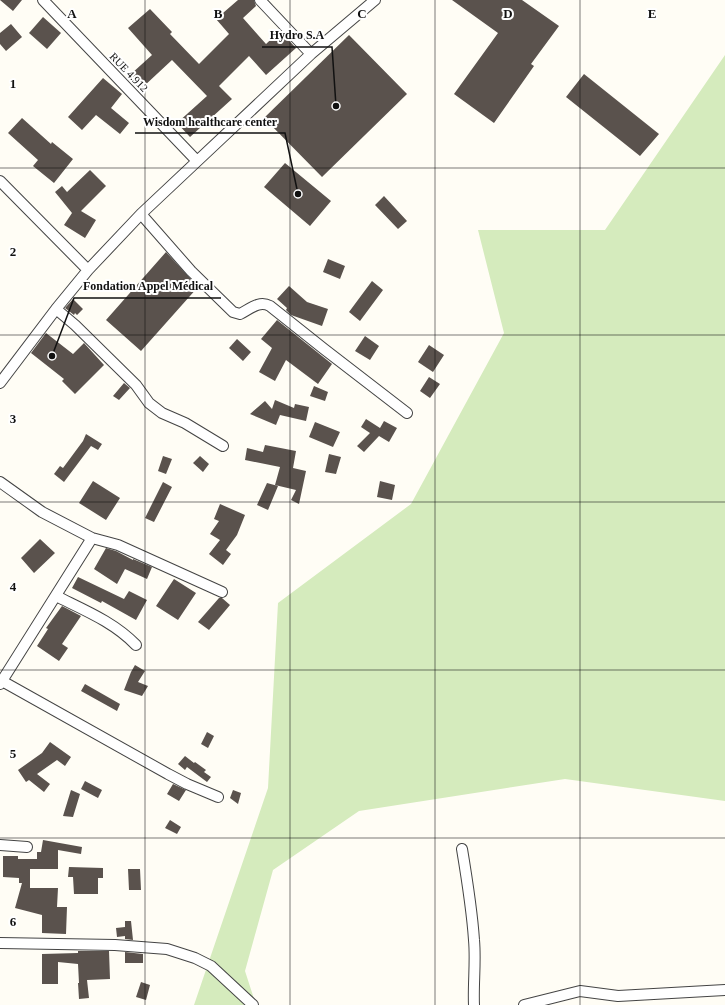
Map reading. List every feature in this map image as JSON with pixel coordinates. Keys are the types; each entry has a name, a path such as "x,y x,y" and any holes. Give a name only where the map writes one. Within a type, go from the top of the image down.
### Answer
{"street":[{"name":"RUE 4.912","path":"43,0 197,161"},
{"path":"260,0 311,54"},
{"path":"0,383 56,309 88,270 141,214 311,54 375,0"},
{"path":"0,181 88,270"},
{"path":"141,214 191,271 233,312 240,314 259,304 265,303 407,412"},
{"path":"56,309 75,325 136,386 149,403 162,412 223,446"},
{"path":"0,482 42,512 92,538 118,545 222,592"},
{"path":"92,538 1,683 181,781 218,797"},
{"path":"56,596 112,625 127,635 136,645"},
{"path":"0,845 27,848"},
{"path":"462,849 474,942 474,1005"},
{"path":"0,943 115,945 167,949 195,958 211,966 253,1005"},
{"path":"524,1005 580,991 618,996 725,990"}],"green space":[{"path":"725,55 725,801 565,779 359,811 273,870 245,971 256,1005 194,1005 268,788 278,603 411,504 504,333 478,230 605,230"}],"building":[{"path":"0,0 22,0 13,11"},
{"path":"238,0 254,0 256,6 243,18 266,44 280,31 296,48 266,75 249,56 219,86 232,99 190,137 177,123 207,96 172,60 143,87 131,74 152,55 128,28 150,9 172,32 170,34 199,64 229,34 216,19"},
{"path":"452,0 522,0 559,26 531,64 534,66 494,123 454,94 498,33"},
{"path":"43,17 61,33 47,49 29,33"},
{"path":"11,24 22,37 6,51 0,44 0,33"},
{"path":"349,35 407,94 322,177 264,118"},
{"path":"584,74 659,134 640,156 566,97"},
{"path":"103,78 122,94 111,108 129,123 120,134 96,115 82,130 68,117"},
{"path":"22,118 51,144 52,142 73,159 54,183 33,166 38,160 8,133"},
{"path":"285,163 331,201 310,226 264,187"},
{"path":"90,170 106,186 81,211 96,220 85,238 64,225 72,213 55,192 62,186 67,192"},
{"path":"384,196 407,221 398,229 375,205"},
{"path":"166,252 198,287 141,351 106,320"},
{"path":"328,259 345,266 340,279 323,272"},
{"path":"372,281 383,290 360,321 349,312"},
{"path":"289,286 307,302 328,309 322,326 291,315 286,310 287,308 277,299"},
{"path":"73,299 83,309 77,315 75,313 74,315 65,308"},
{"path":"277,320 332,364 318,384 286,360 275,381 259,372 272,348 261,339"},
{"path":"46,333 73,354 84,343 104,365 75,394 62,381 64,379 31,353"},
{"path":"365,336 379,346 370,360 355,351"},
{"path":"237,339 251,352 243,361 229,348"},
{"path":"429,345 444,355 433,372 418,362"},
{"path":"429,377 440,384 430,398 420,391"},
{"path":"124,383 130,388 119,400 113,396"},
{"path":"314,386 328,392 325,401 310,396"},
{"path":"275,400 294,408 295,404 309,407 306,421 280,415 276,425 250,414 265,401 272,409"},
{"path":"366,419 380,428 384,421 397,428 389,442 379,436 364,452 357,446 370,433 361,427"},
{"path":"315,422 340,432 333,447 309,437"},
{"path":"86,434 102,444 98,450 91,446 64,482 54,474 60,466 63,468 83,441"},
{"path":"265,445 296,451 293,468 306,471 299,504 291,500 296,490 275,485 280,467 245,460 247,448 263,452"},
{"path":"329,454 341,457 336,474 325,472"},
{"path":"163,456 172,459 166,474 158,471"},
{"path":"200,456 209,464 203,472 193,463"},
{"path":"93,481 120,498 106,520 79,503"},
{"path":"380,481 395,485 392,500 377,497"},
{"path":"163,482 172,487 154,522 145,518"},
{"path":"267,483 278,486 268,510 257,505"},
{"path":"220,504 245,515 237,535 226,550 231,554 223,565 209,554 220,540 210,534 219,521 214,519"},
{"path":"40,539 55,553 34,573 21,558"},
{"path":"106,548 152,567 147,579 125,569 117,584 94,569"},
{"path":"78,577 124,599 129,591 147,600 136,620 102,601 101,603 72,588"},
{"path":"174,579 196,593 178,620 156,606"},
{"path":"219,598 222,598 230,605 209,630 198,622"},
{"path":"62,606 81,616 62,644 68,648 59,661 37,646 48,629 46,628"},
{"path":"135,665 145,671 138,682 148,686 142,696 124,690"},
{"path":"85,684 120,704 117,711 81,691"},
{"path":"207,732 214,736 208,748 201,744"},
{"path":"50,742 71,757 65,766 57,760 37,774 50,784 44,792 29,780 26,782 18,770 42,753"},
{"path":"185,756 206,770 204,772 211,777 207,782 187,767 185,770 178,764"},
{"path":"85,781 102,790 98,798 81,789"},
{"path":"173,784 186,790 179,801 167,794"},
{"path":"71,790 80,794 73,817 63,816"},
{"path":"233,790 241,793 238,804 230,798"},
{"path":"170,820 181,827 177,834 165,828"},
{"path":"43,840 82,847 81,854 58,850 58,869 30,869 30,888 58,888 57,907 67,907 66,934 42,933 42,915 15,908 22,883 19,883 19,878 3,877 3,856 18,856 18,859 37,859 37,852 41,852"},
{"path":"69,867 103,868 103,878 98,878 98,894 74,894 73,877 68,877"},
{"path":"128,869 140,869 141,890 129,890"},
{"path":"125,921 131,921 133,940 125,939 125,936 117,937 116,928 125,927"},
{"path":"78,951 109,951 110,979 87,980 89,998 79,999 78,964 58,962 58,984 42,984 42,954 78,953"},
{"path":"125,952 143,954 143,963 125,963"},
{"path":"141,982 150,985 146,1000 136,997"}],"place":[{"name":"Hydro S.A","path":"336,106"},
{"name":"Wisdom healthcare center","path":"298,194"},
{"name":"Fondation Appel Médical","path":"52,356"}]}
